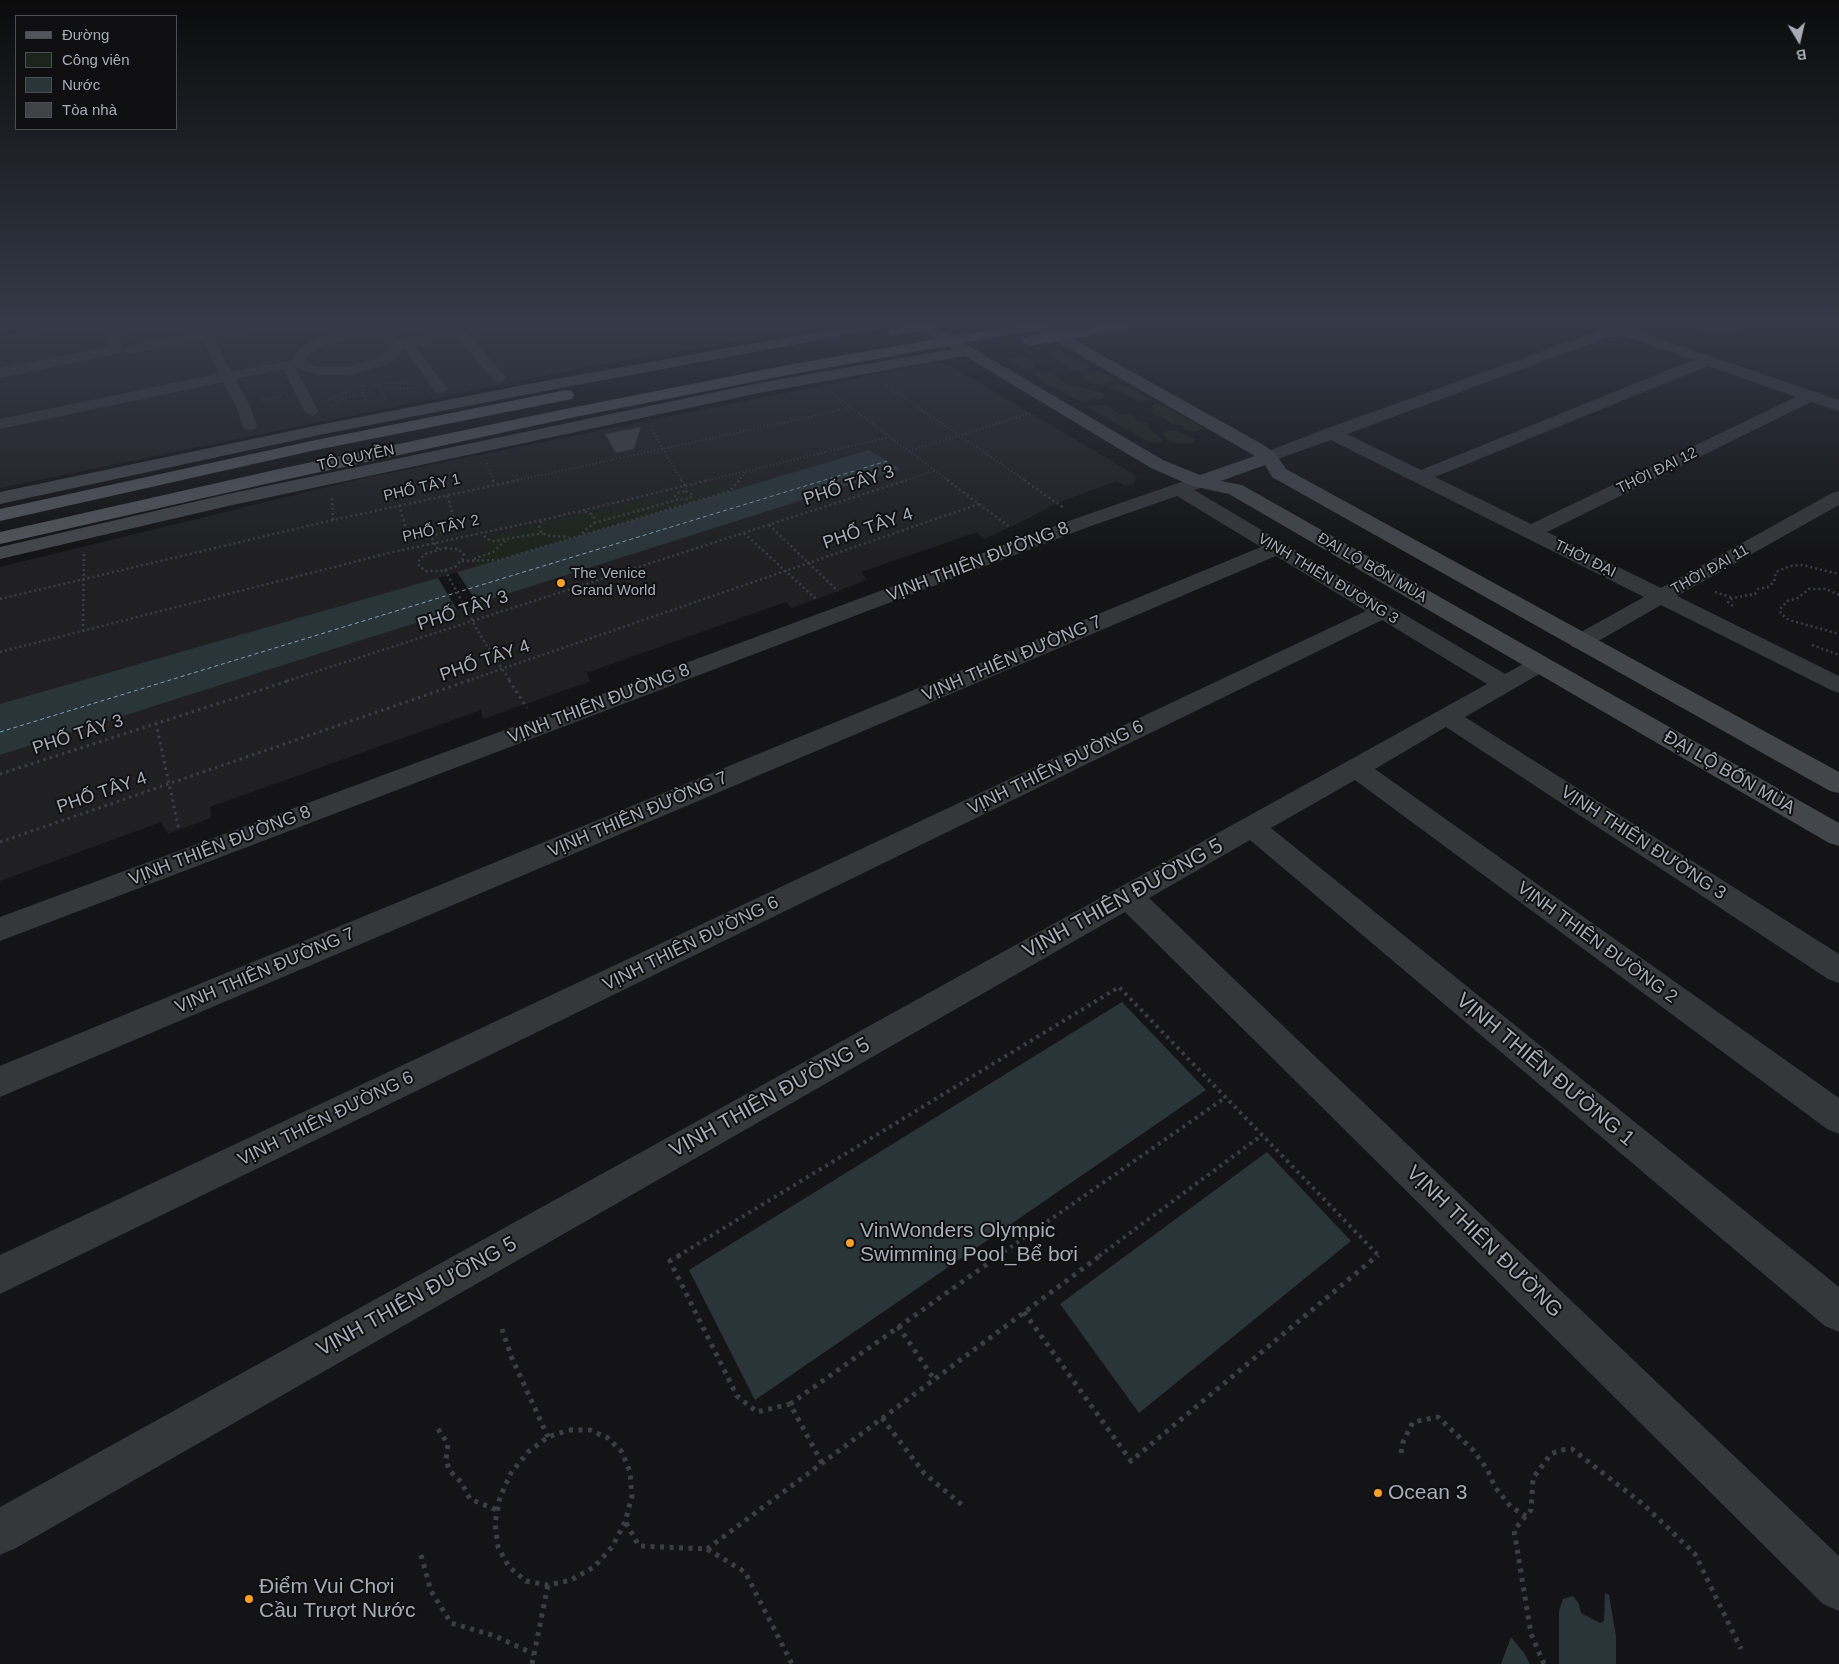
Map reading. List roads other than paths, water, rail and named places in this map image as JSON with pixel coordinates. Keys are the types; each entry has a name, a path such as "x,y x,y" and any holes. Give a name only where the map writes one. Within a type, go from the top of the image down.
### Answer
{"main road":[{"path":"0,498 202,454 470,401"},
{"name":"TÔ QUYỀN","path":"0,515 316,445 532,401"},
{"name":"TÔ QUYỀN","path":"0,538 89,527 570,412 630,401"},
{"path":"0,553 89,527 228,500 699,401"},
{"name":"ĐẠI LỘ BỐN MÙA","path":"1050,401 1157,464 1199,482 1235,490 1839,836"},
{"path":"1174,401 1268,457 1279,473 1580,642 1839,784"},
{"path":"1199,482 1268,457"},
{"path":"1540,664 1580,642"}],"street":[{"path":"0,424 112,401"},
{"path":"240,401 250,426"},
{"path":"306,401 312,412"},
{"path":"1268,457 1415,401"},
{"path":"1420,477 1608,401"},
{"name":"THỜI ĐẠI 12","path":"1531,532 1800,401"},
{"path":"1823,401 1839,406"},
{"name":"THỜI ĐẠI","path":"1331,433 1839,685"},
{"name":"VỊNH THIÊN ĐƯỜNG 8","path":"0,929 1084,522 1199,482"},
{"name":"VỊNH THIÊN ĐƯỜNG 3","path":"1178,489 1381,612 1505,684"},
{"name":"THỜI ĐẠI 11","path":"1580,642 1839,497"},
{"name":"VỊNH THIÊN ĐƯỜNG 7","path":"0,1082 1277,548"},
{"name":"VỊNH THIÊN ĐƯỜNG 6","path":"0,1275 1381,612"},
{"name":"VỊNH THIÊN ĐƯỜNG 5","path":"0,1532 1540,664"},
{"name":"VỊNH THIÊN ĐƯỜNG 3","path":"1448,716 1839,970"},
{"name":"VỊNH THIÊN ĐƯỜNG 2","path":"1356,768 1839,1118"},
{"name":"VỊNH THIÊN ĐƯỜNG 1","path":"1252,827 1839,1312"},
{"name":"VỊNH THIÊN ĐƯỜNG","path":"1128,896 1839,1588"}],"water":[{"path":"869,450 900,469 0,755 0,704 438,578"},
{"path":"1122,1002 1206,1090 755,1400 689,1270"},
{"path":"1267,1152 1351,1241 1139,1413 1060,1304"},
{"path":"1605,1593 1609,1595 1616,1636 1616,1664 1559,1664 1559,1611 1563,1599 1573,1596 1579,1604 1581,1613 1600,1623 1604,1621"},
{"path":"1511,1637 1524,1653 1530,1664 1501,1664"}],"place":[{"name":"The Venice Grand World","path":"561,583"},
{"name":"VinWonders Olympic Swimming Pool_Bể bơi","path":"850,1243"},
{"name":"Ocean 3","path":"1378,1493"},
{"name":"Điểm Vui Chơi Cầu Trượt Nước","path":"249,1599"}]}
